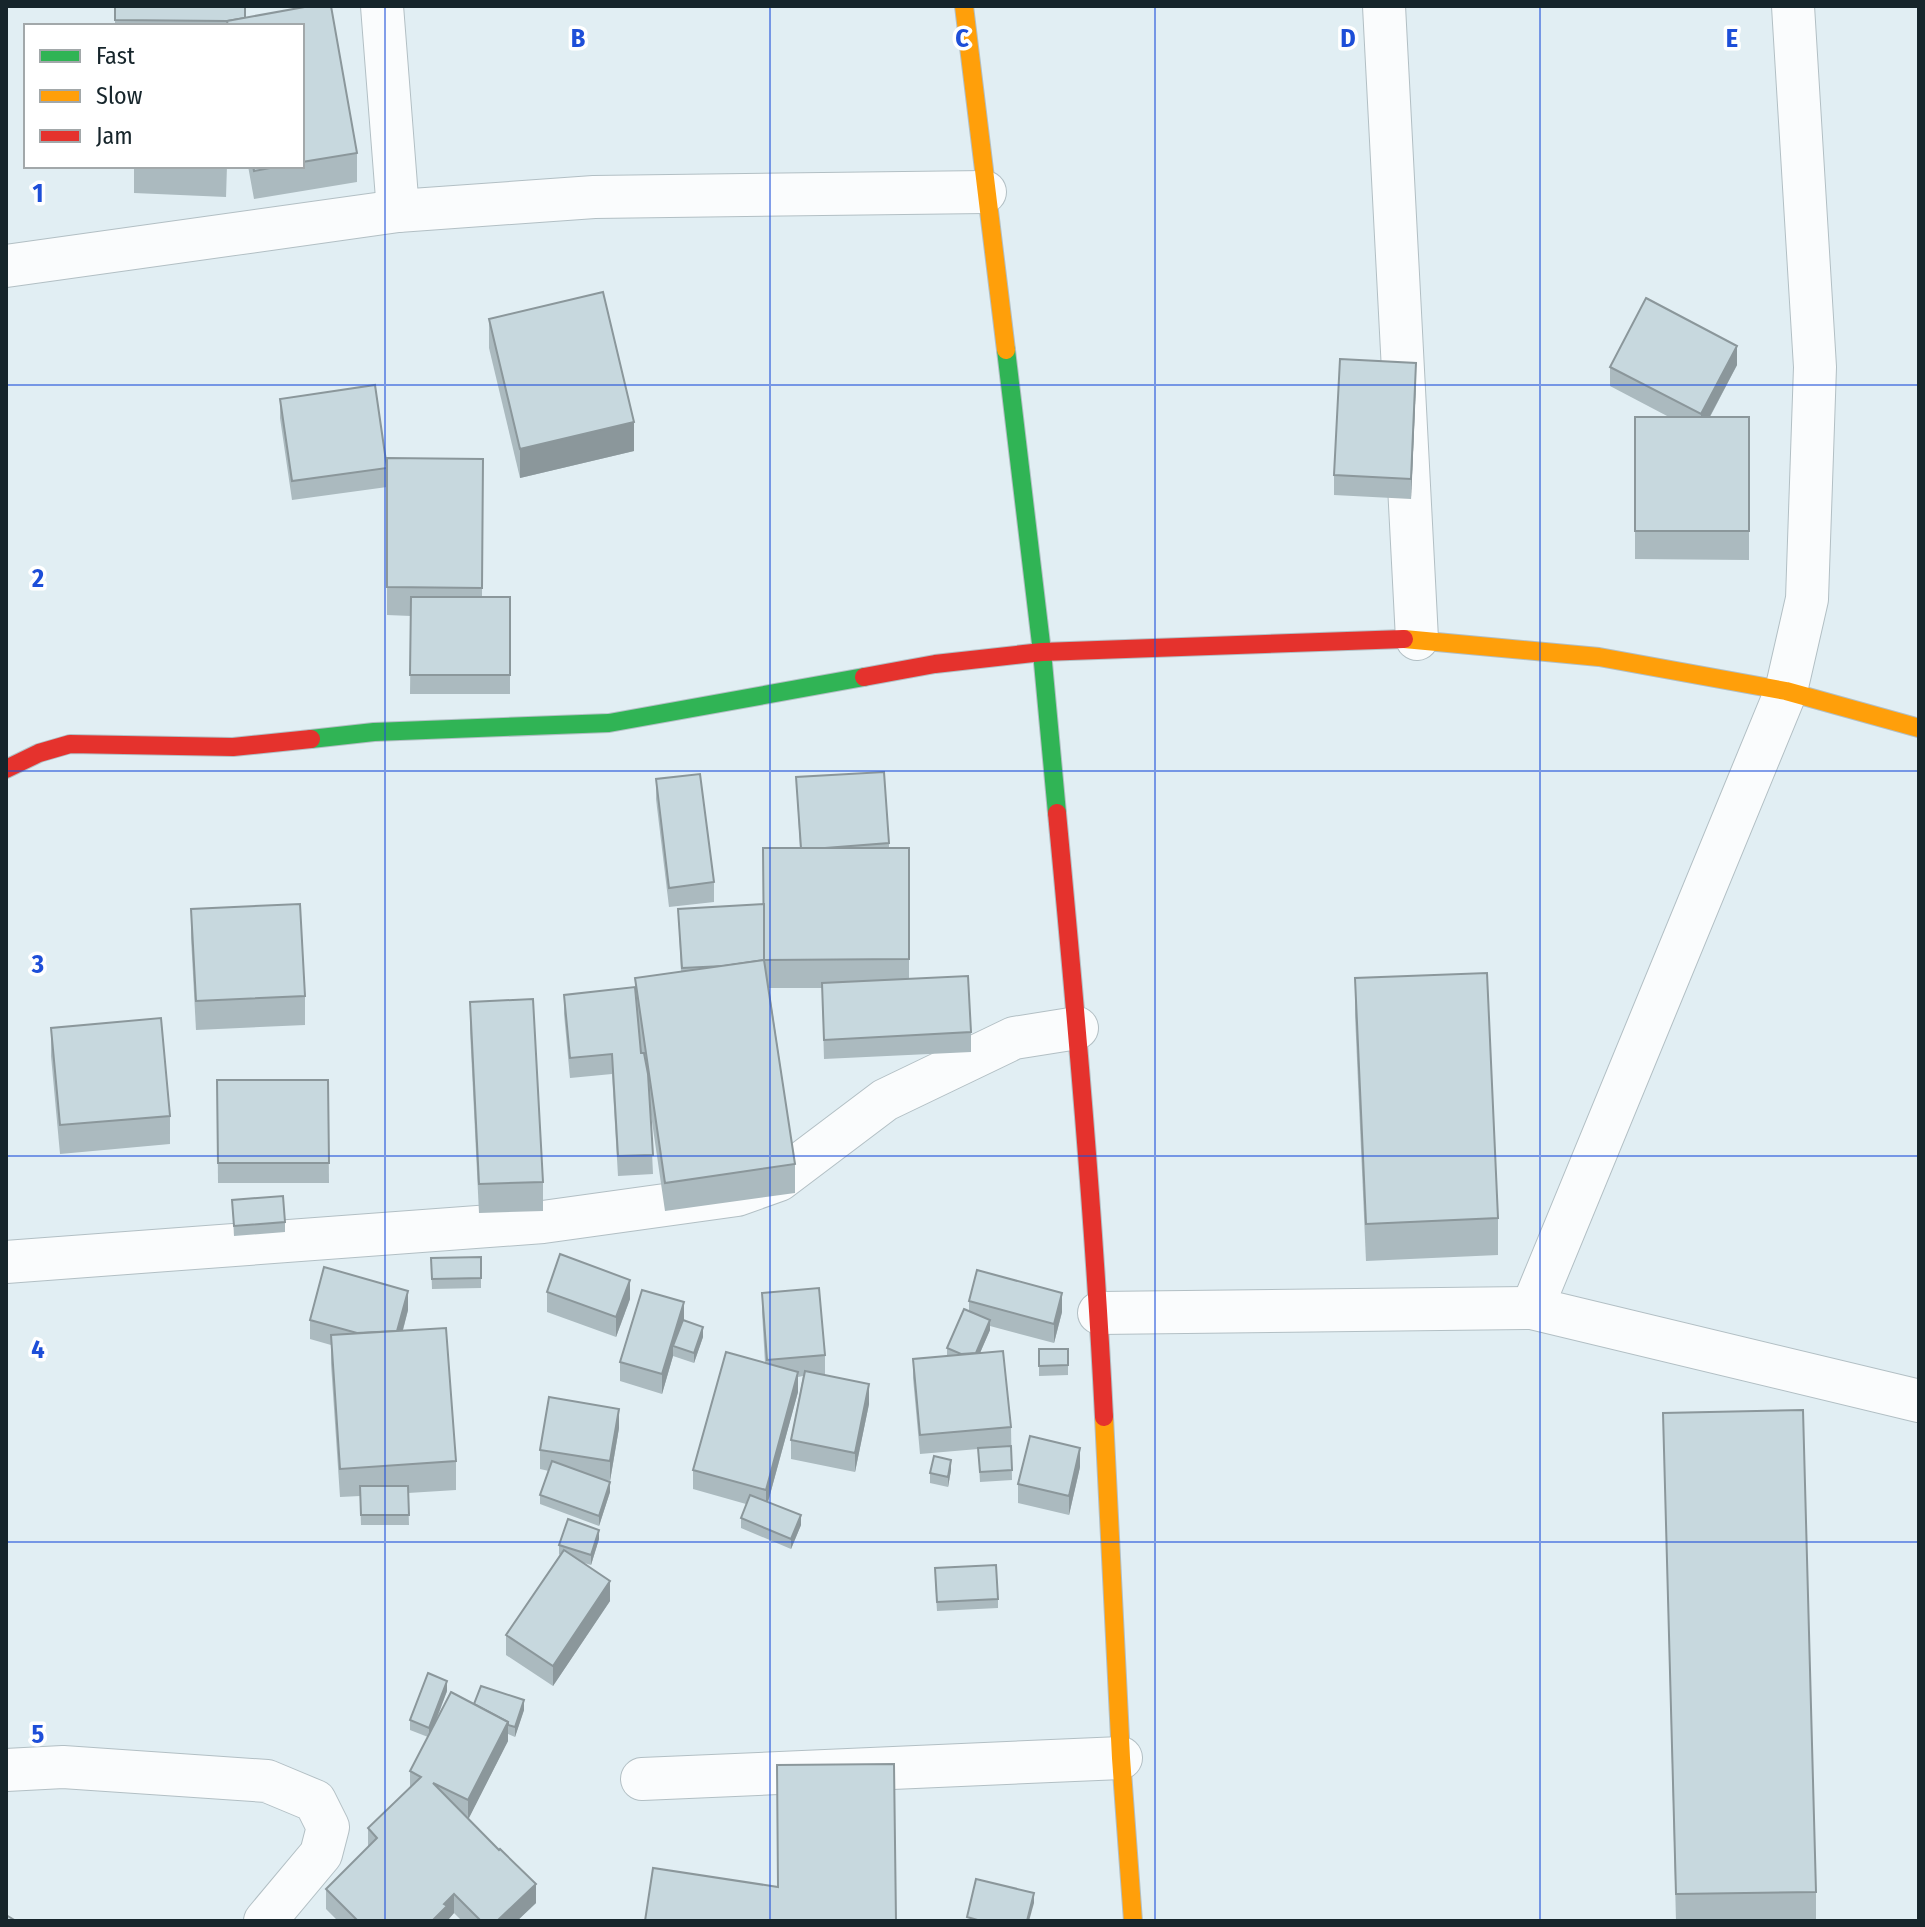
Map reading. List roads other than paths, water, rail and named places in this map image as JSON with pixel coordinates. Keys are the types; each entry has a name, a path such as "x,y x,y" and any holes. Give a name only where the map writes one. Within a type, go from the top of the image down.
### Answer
{"street":[{"path":"382,6 398,211"},
{"path":"964,6 1042,652 1077,1028 1099,1313 1121,1758 1133,1921"},
{"path":"1384,6 1417,639"},
{"path":"1532,1308 1786,691 1807,599 1815,367 1793,6"},
{"path":"6,266 398,211 594,197 985,192"},
{"path":"6,769 39,753 70,744 233,747 374,732 609,723 935,664 1042,652 1417,639 1599,657 1786,691 1919,728"},
{"path":"6,1262 543,1222 737,1195 779,1180 885,1100 899,1093 1014,1038 1077,1028"},
{"path":"1099,1313 1532,1308 1919,1401"},
{"path":"642,1779 1121,1758"},
{"path":"6,1770 63,1767 267,1781 315,1801 328,1827 321,1854 265,1921"}]}
